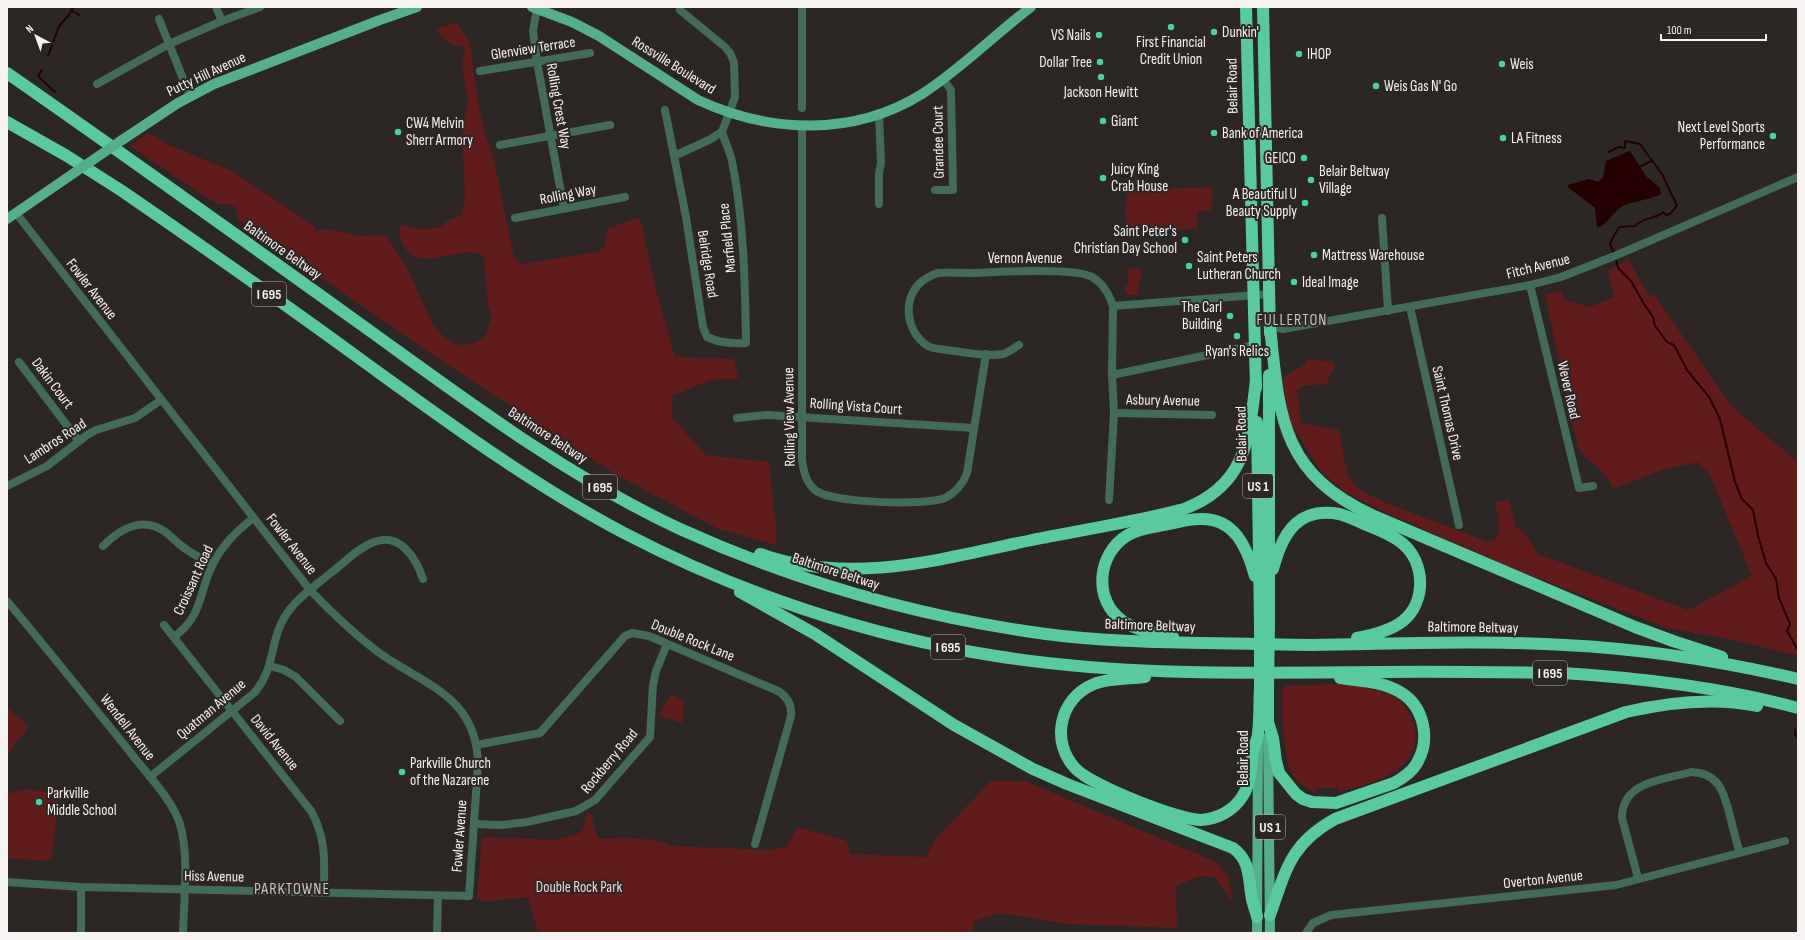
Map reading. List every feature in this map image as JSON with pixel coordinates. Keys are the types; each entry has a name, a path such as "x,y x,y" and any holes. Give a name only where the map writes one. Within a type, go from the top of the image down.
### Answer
{"highway":[{"name":"Belair Road","path":"1246,7 1256,380 1264,588"},
{"name":"Belair Road","path":"1263,7 1270,326 1264,588 1264,688 1268,722"},
{"name":"Baltimore Beltway","path":"7,73 89,130 476,408 593,482 679,528 719,546 794,575 880,602 962,621 1050,634 1100,639 1310,645 1444,643 1563,645 1674,655 1761,670 1798,679"},
{"name":"I 695","path":"7,122 67,156 134,199 459,430 525,475 625,533 706,572 827,616 870,629 955,649 1091,667 1200,672 1509,672 1616,676 1710,689 1798,708"},
{"path":"1270,326 1280,407 1290,440 1305,465 1315,477 1344,501 1374,516 1635,627 1673,642 1761,670"},
{"path":"593,482 681,524 722,540 787,562 807,566 845,570 871,569 916,563 1184,509 1203,500 1231,476 1244,451 1249,436 1256,380"},
{"path":"1264,588 1284,538 1296,524 1312,515 1332,513 1345,515 1391,535 1403,544 1411,553 1420,572 1419,596 1410,614 1394,627 1369,636 1310,645"},
{"path":"1197,642 1136,628 1122,621 1112,610 1104,596 1102,576 1108,556 1121,540 1139,530 1191,520 1200,519 1218,522 1234,532 1246,547 1264,588"},
{"path":"706,572 814,634 954,725 1033,769 1067,784 1233,848 1243,857 1247,864 1252,898 1257,917"},
{"path":"1200,672 1104,681 1094,684 1080,692 1067,706 1061,724 1060,733 1062,745 1070,763 1086,777 1114,792 1191,819 1211,818 1229,811 1242,798 1247,790 1258,735"},
{"path":"1268,722 1273,738 1279,773 1296,794 1303,799 1312,802 1336,803 1350,800 1398,781 1408,774 1418,762 1423,747 1424,729 1420,712 1409,698 1401,692 1382,684 1299,673"},
{"name":"Belair Road","path":"1258,735 1264,688"},
{"path":"1270,916 1285,872 1297,850 1309,837 1324,825 1352,812 1601,720 1647,707 1694,702 1723,702 1751,705 1798,715"}],"main road":[{"name":"Putty Hill Avenue","path":"7,219 122,140 190,96 259,66 413,7"},
{"name":"Rossville Boulevard","path":"536,7 572,22 599,36 698,100 729,113 760,122 802,126 842,122 879,113 920,95 943,79 1031,7"},
{"name":"Belair Road","path":"1268,722 1270,933"},
{"name":"Belair Road","path":"1257,933 1258,735"}],"street":[{"path":"216,7 222,21"},
{"path":"97,84 169,44 222,21 260,7"},
{"name":"Rolling Crest Way","path":"536,7 533,31 537,62 564,209"},
{"path":"674,156 709,140 722,132 735,93 734,62 730,53 725,47 680,10 680,7"},
{"path":"802,7 802,108"},
{"path":"159,19 190,96"},
{"name":"Glenview Terrace","path":"480,71 590,53"},
{"name":"Grandee Court","path":"935,190 953,190 951,90 943,79"},
{"name":"Belridge Road","path":"665,110 686,217 703,327 706,336 718,342 730,344 746,343"},
{"path":"879,113 881,163 879,173 879,204"},
{"path":"500,144 610,125"},
{"name":"Rolling View Avenue","path":"802,126 801,364 803,417 802,460 804,476 818,492 832,497 919,503 946,497 956,490 964,481 986,354"},
{"name":"Marfield Place","path":"722,132 732,160 739,208 745,268 746,343"},
{"name":"Fitch Avenue","path":"1270,326 1282,329 1530,285 1561,277 1617,255 1798,177"},
{"name":"Rolling Way","path":"515,218 625,197"},
{"name":"Fowler Avenue","path":"16,213 310,590 334,615 365,642 450,698 467,719 476,745 478,764 469,896"},
{"path":"1382,218 1388,311"},
{"name":"Vernon Avenue","path":"1019,345 1004,354 986,354 936,349 924,343 915,332 909,312 909,300 915,287 925,279 938,273 1076,272 1091,276 1100,284 1110,296 1113,306 1112,375 1114,413 1109,500"},
{"name":"Wever Road","path":"1530,285 1577,482 1579,488 1593,486"},
{"path":"1113,306 1269,294"},
{"name":"Saint Thomas Drive","path":"1410,306 1459,525"},
{"path":"1112,375 1255,345"},
{"name":"Dakin Court","path":"19,362 78,440"},
{"name":"Lambros Road","path":"7,486 57,460 78,440 96,430 135,418 161,400"},
{"name":"Asbury Avenue","path":"1114,413 1212,415"},
{"name":"Rolling Vista Court","path":"737,418 768,415 974,428"},
{"name":"Croissant Road","path":"174,637 184,630 194,617 212,564 225,544 253,518"},
{"path":"104,546 122,530 135,525 147,525 164,531 183,547 212,564"},
{"name":"Quatman Avenue","path":"150,777 233,711 258,688 270,666 277,635 282,621 294,605 310,590 361,550 375,542 382,540 396,542 407,549 418,565 423,579"},
{"name":"Wendell Avenue","path":"7,601 68,674 150,777 171,806 180,822 184,848 183,933"},
{"name":"David Avenue","path":"164,625 305,802 316,820 322,834 324,850 324,892"},
{"name":"Double Rock Lane","path":"476,745 540,733 626,634 640,633 778,691 785,696 789,702 791,716 755,844"},
{"name":"Rockberry Road","path":"475,824 502,825 527,822 576,811 595,800 650,737 653,685 656,671 667,644"},
{"path":"270,666 284,670 296,677 340,721"},
{"path":"1638,878 1622,818 1622,809 1625,799 1630,793 1647,784 1691,772 1698,772 1711,777 1720,786 1725,795 1740,853"},
{"name":"Overton Avenue","path":"1306,933 1313,923 1331,915 1616,885 1638,878 1785,841"},
{"name":"Hiss Avenue","path":"7,882 81,886 469,896"},
{"path":"81,886 81,933"},
{"path":"437,933 438,896"}],"green space":[{"path":"457,22 470,43 483,127 495,165 514,257 521,264 598,252 605,246 607,229 640,217 656,290 675,357 734,359 739,378 711,380 672,396 672,418 706,455 769,462 777,537 775,545 719,529 618,476 430,353 281,250 278,243 274,239 267,238 238,219 235,207 229,204 217,204 130,146 149,133 169,145 232,171 313,225 316,231 328,229 360,236 386,235 408,270 433,325 444,337 457,345 475,343 485,337 492,316 488,305 484,256 464,252 430,259 420,258 411,254 403,245 399,234 401,224 421,230 442,227 448,220 462,215 465,197 462,129 468,102 462,64 465,50 461,45 457,46 448,42 437,31 441,27"},
{"path":"1213,187 1211,211 1197,211 1197,229 1125,232 1127,190"},
{"path":"1628,259 1649,296 1654,294 1731,406 1798,462 1798,656 1729,639 1667,628 1517,570 1382,511 1344,492 1320,470 1290,422 1282,377 1303,366 1308,359 1332,362 1335,366 1326,384 1303,386 1297,390 1301,423 1339,430 1347,473 1357,488 1384,502 1488,542 1495,540 1499,526 1495,502 1509,500 1516,527 1526,535 1538,554 1688,610 1752,576 1710,475 1698,462 1665,469 1613,489 1602,472 1582,454 1578,448 1545,295 1560,291 1566,300 1590,307 1614,297 1608,271"},
{"path":"1128,269 1141,269 1141,281 1139,281 1138,295 1127,295 1124,288 1128,283"},
{"path":"1341,684 1377,690 1397,698 1409,712 1413,720 1415,729 1415,743 1411,755 1402,765 1392,773 1379,780 1339,792 1338,788 1316,788 1316,793 1302,785 1292,774 1286,756 1282,694 1285,686"},
{"path":"671,694 684,701 682,723 659,716"},
{"path":"7,707 29,727 7,753"},
{"name":"Double Rock Park","path":"991,781 1025,781 1216,862 1228,876 1233,902 1214,877 1200,876 1176,886 1177,928 1068,924 1000,913 974,921 973,933 538,933 528,897 483,902 477,898 482,837 555,840 576,834 583,830 587,812 592,815 594,829 599,839 637,839 656,841 673,846 772,850 787,847 797,827 847,841 850,854 926,857 936,838"},
{"path":"25,789 59,794 52,857 47,861 7,858 7,794"}],"shaded area":[{"path":"1630,151 1646,176 1660,188 1661,194 1621,207 1604,224 1597,228 1595,208 1569,188 1568,185 1589,179 1598,182 1603,177 1606,161"}],"waterway":[{"path":"48,56 59,26 69,15 73,7"},
{"path":"71,10 79,15"},
{"path":"42,70 38,76 55,92"},
{"path":"1608,152 1619,147 1625,148 1625,141 1640,144 1662,174 1677,206 1670,214 1666,215 1663,212 1660,215 1641,221 1635,226 1619,227 1610,243 1614,254"},
{"path":"1637,168 1651,161"},
{"path":"1616,259 1618,268 1631,281 1653,317 1655,326 1667,342 1674,345 1687,370 1709,397 1720,419 1735,482 1742,499 1753,510 1758,536 1766,563 1776,579 1779,598 1790,624 1787,631 1798,650"},
{"path":"1795,729 1795,735 1798,737"}],"place":[{"name":"First Financial Credit Union","path":"1171,27"},
{"name":"Dunkin'","path":"1214,32"},
{"name":"VS Nails","path":"1099,35"},
{"name":"IHOP","path":"1299,54"},
{"name":"Dollar Tree","path":"1100,62"},
{"name":"Weis","path":"1502,64"},
{"name":"Jackson Hewitt","path":"1101,77"},
{"name":"Weis Gas N' Go","path":"1376,86"},
{"name":"Giant","path":"1103,121"},
{"name":"CW4 Melvin Sherr Armory","path":"398,132"},
{"name":"Bank of America","path":"1214,133"},
{"name":"Next Level Sports Performance","path":"1773,136"},
{"name":"LA Fitness","path":"1503,138"},
{"name":"GEICO","path":"1304,158"},
{"name":"Juicy King Crab House","path":"1103,178"},
{"name":"Belair Beltway Village","path":"1311,180"},
{"name":"A Beautiful U Beauty Supply","path":"1305,203"},
{"name":"Saint Peter's Christian Day School","path":"1185,240"},
{"name":"Mattress Warehouse","path":"1314,255"},
{"name":"Saint Peters Lutheran Church","path":"1189,266"},
{"name":"Ideal Image","path":"1294,282"},
{"name":"The Carl Building","path":"1230,316"},
{"name":"Ryan's Relics","path":"1237,336"},
{"name":"Parkville Church of the Nazarene","path":"402,772"},
{"name":"Parkville Middle School","path":"39,802"}],"district":[{"name":"FULLERTON","path":"1292,319"},
{"name":"PARKTOWNE","path":"292,888"}]}
